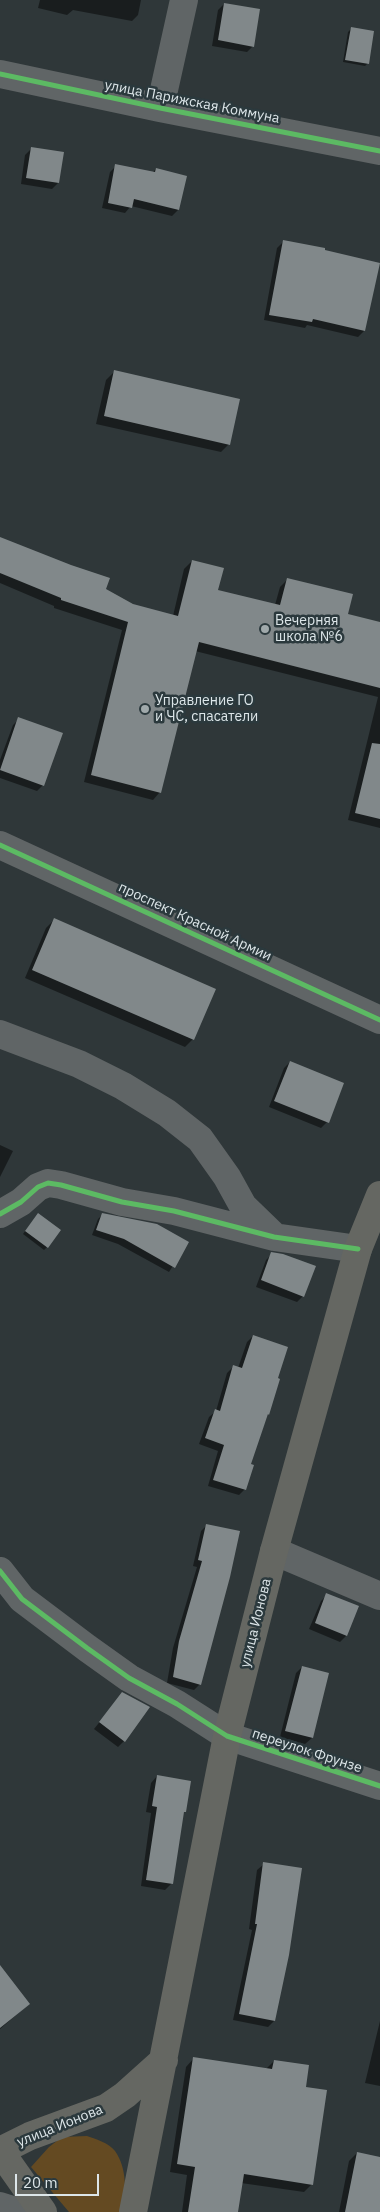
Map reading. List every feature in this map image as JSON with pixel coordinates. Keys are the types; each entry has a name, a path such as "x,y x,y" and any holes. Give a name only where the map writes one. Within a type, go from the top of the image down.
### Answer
{"main road":[{"name":"улица Ионова","path":"133,2212 228,1736 274,1551 358,1249 380,1195"},
{"name":"улица Ионова","path":"0,2151 30,2136 106,2108 125,2096 164,2060"},
{"path":"0,2151 43,2212"}],"street":[{"path":"160,108 184,0"},
{"name":"улица Парижская Коммуна","path":"0,74 160,108 380,151"},
{"name":"проспект Красной Армии","path":"0,845 380,1020"},
{"path":"0,1034 79,1064 124,1086 167,1113 200,1139 227,1177 243,1206 274,1237"},
{"path":"0,1214 21,1202 38,1187 48,1183 61,1184 122,1202 174,1211 274,1237 358,1249"},
{"path":"274,1551 380,1596"},
{"name":"переулок Фрунзе","path":"0,1571 22,1599 129,1678 177,1704 228,1736 380,1786"},
{"path":"0,2206 19,2212"}],"shaded area":[{"path":"87,2136 109,2146 119,2158 125,2181 121,2212 69,2212 31,2167 49,2147 62,2137"}],"building":[{"path":"224,3 260,9 254,47 218,40"},
{"path":"351,27 374,31 369,64 345,60"},
{"path":"31,147 64,152 59,183 26,178"},
{"path":"115,164 155,172 156,168 187,176 179,210 134,199 132,208 108,203"},
{"path":"283,240 325,248 325,250 380,263 365,331 313,319 312,322 269,315"},
{"path":"114,370 240,399 230,445 104,416"},
{"path":"0,537 110,578 106,589 133,604 178,616 192,560 224,568 218,590 280,605 287,578 353,594 348,614 380,622 380,688 199,642 161,793 91,775 128,622 61,600 61,598 0,573"},
{"path":"18,717 63,733 44,786 0,770"},
{"path":"372,743 380,744 380,819 355,813"},
{"path":"54,918 216,989 194,1040 32,970"},
{"path":"290,1061 344,1083 329,1123 274,1101"},
{"path":"38,1213 61,1230 48,1248 25,1231"},
{"path":"102,1213 157,1224 189,1242 175,1268 124,1239 96,1230"},
{"path":"271,1252 283,1254 316,1266 304,1297 261,1280"},
{"path":"253,1335 288,1347 269,1415 251,1464 254,1465 246,1490 213,1480 224,1445 205,1438 215,1409 220,1411 233,1365 242,1368"},
{"path":"206,1524 240,1531 230,1577 201,1685 173,1677 179,1641 202,1561 198,1560"},
{"path":"326,1593 359,1606 347,1636 315,1623"},
{"path":"302,1666 329,1673 313,1738 285,1731"},
{"path":"122,1692 150,1707 125,1742 99,1722"},
{"path":"157,1775 191,1781 186,1812 184,1812 173,1884 146,1880 157,1807 152,1806"},
{"path":"263,1862 302,1868 289,1955 275,2021 239,2014 257,1924 255,1924"},
{"path":"0,1965 30,2004 0,2028"},
{"path":"193,2057 272,2069 274,2060 309,2065 306,2087 327,2090 313,2185 244,2174 238,2212 188,2212 195,2167 177,2164"},
{"path":"357,2152 380,2157 380,2212 345,2212"}],"cycle path":[{"path":"0,74 160,108 380,151"},
{"path":"0,845 380,1020"},
{"path":"0,1214 21,1202 38,1187 48,1183 122,1202 174,1211 274,1237 358,1249"},
{"path":"0,1571 22,1599 87,1648 129,1678 177,1704 227,1736 380,1786"}],"place":[{"name":"Вечерняя школа №6","path":"265,629"},
{"name":"Управление ГО и ЧС, спасатели","path":"145,709"}]}
